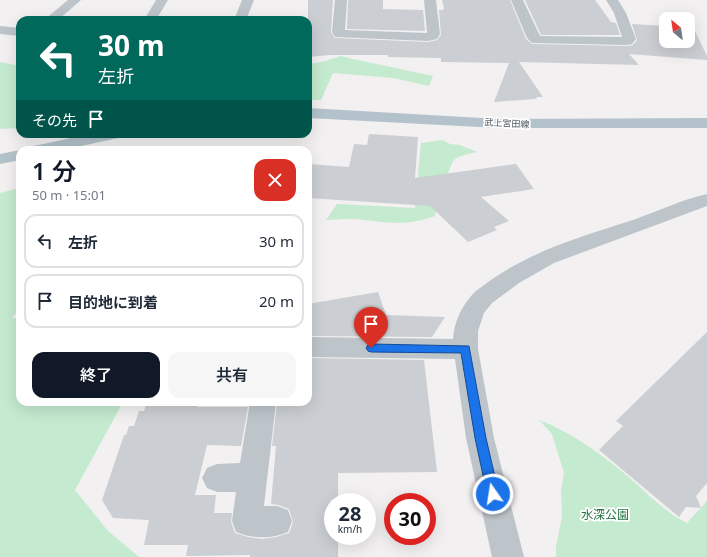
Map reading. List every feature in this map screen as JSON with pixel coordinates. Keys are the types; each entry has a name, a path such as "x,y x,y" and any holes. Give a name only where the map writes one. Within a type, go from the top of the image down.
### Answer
{"main road":[{"name":"武上宮田線","path":"312,113 525,124 606,125 663,121 707,123"},
{"path":"58,146 94,138"},
{"path":"0,159 16,155"}],"street":[{"path":"55,16 75,0"},
{"path":"152,16 162,0"},
{"path":"242,16 248,0"},
{"path":"342,0 338,32 340,34 428,37 434,34 430,0"},
{"path":"517,0 534,38 537,40 627,41 629,39 620,13 612,0"},
{"path":"0,30 16,32"},
{"path":"508,557 480,438 465,341 470,318 479,302 501,284 535,263 576,245 643,224 689,204 707,200"},
{"path":"312,347 466,349"},
{"path":"262,406 247,521 277,521"},
{"path":"217,478 253,478"}],"green space":[{"path":"341,56 433,76 429,86 393,78 333,73 321,100 312,100 312,63"},
{"path":"0,62 16,65 16,128 0,129"},
{"path":"442,140 477,152 456,158 452,163 435,216 414,222 404,223 351,219 326,220 337,204 415,208 421,143"},
{"path":"16,189 16,312 12,318 16,318 16,406 121,406 75,490 108,531 139,557 0,557 0,193"},
{"name":"水深公園","path":"539,420 564,431 588,446 621,471 665,509 687,523 707,501 707,557 556,557 556,547 562,517 561,492 564,473 552,434"}],"building":[{"path":"308,0 333,0 331,32 335,38 428,42 437,40 441,35 439,10 443,10 444,8 442,0 510,0 526,39 532,44 627,46 633,45 637,40 632,24 659,26 659,48 695,48 695,31 707,56 707,60 629,54 639,65 519,62 543,97 494,102 509,63 441,62 441,58 388,57 388,55 330,55 312,57 312,16 308,16"},
{"path":"348,0 383,0 383,9 423,10 425,31 347,29"},
{"path":"525,0 595,0 611,22 616,23 620,35 541,35"},
{"path":"369,134 418,137 415,178 516,164 534,189 481,197 509,221 494,227 497,230 468,242 430,206 312,198 312,164 349,167 354,144 367,145"},
{"path":"378,292 386,315 445,317 432,337 312,336 312,303"},
{"path":"707,332 707,483 696,496 701,508 686,507 679,517 599,450 623,426 616,421"},
{"path":"312,358 424,360 437,472 338,473 338,493 324,493 324,545 338,545 338,557 250,557 250,555 186,556 188,545 144,545 149,520 113,518 102,500 124,435 126,435 129,426 134,426 139,411 144,411 146,406 248,407 241,446 207,445 195,495 216,495 214,513 232,513 231,522 235,533 262,539 289,533 293,522 289,509 271,504 276,446 272,446 277,406 312,406"}],"route":[{"path":"371,348 466,349 480,438 493,494"}]}
